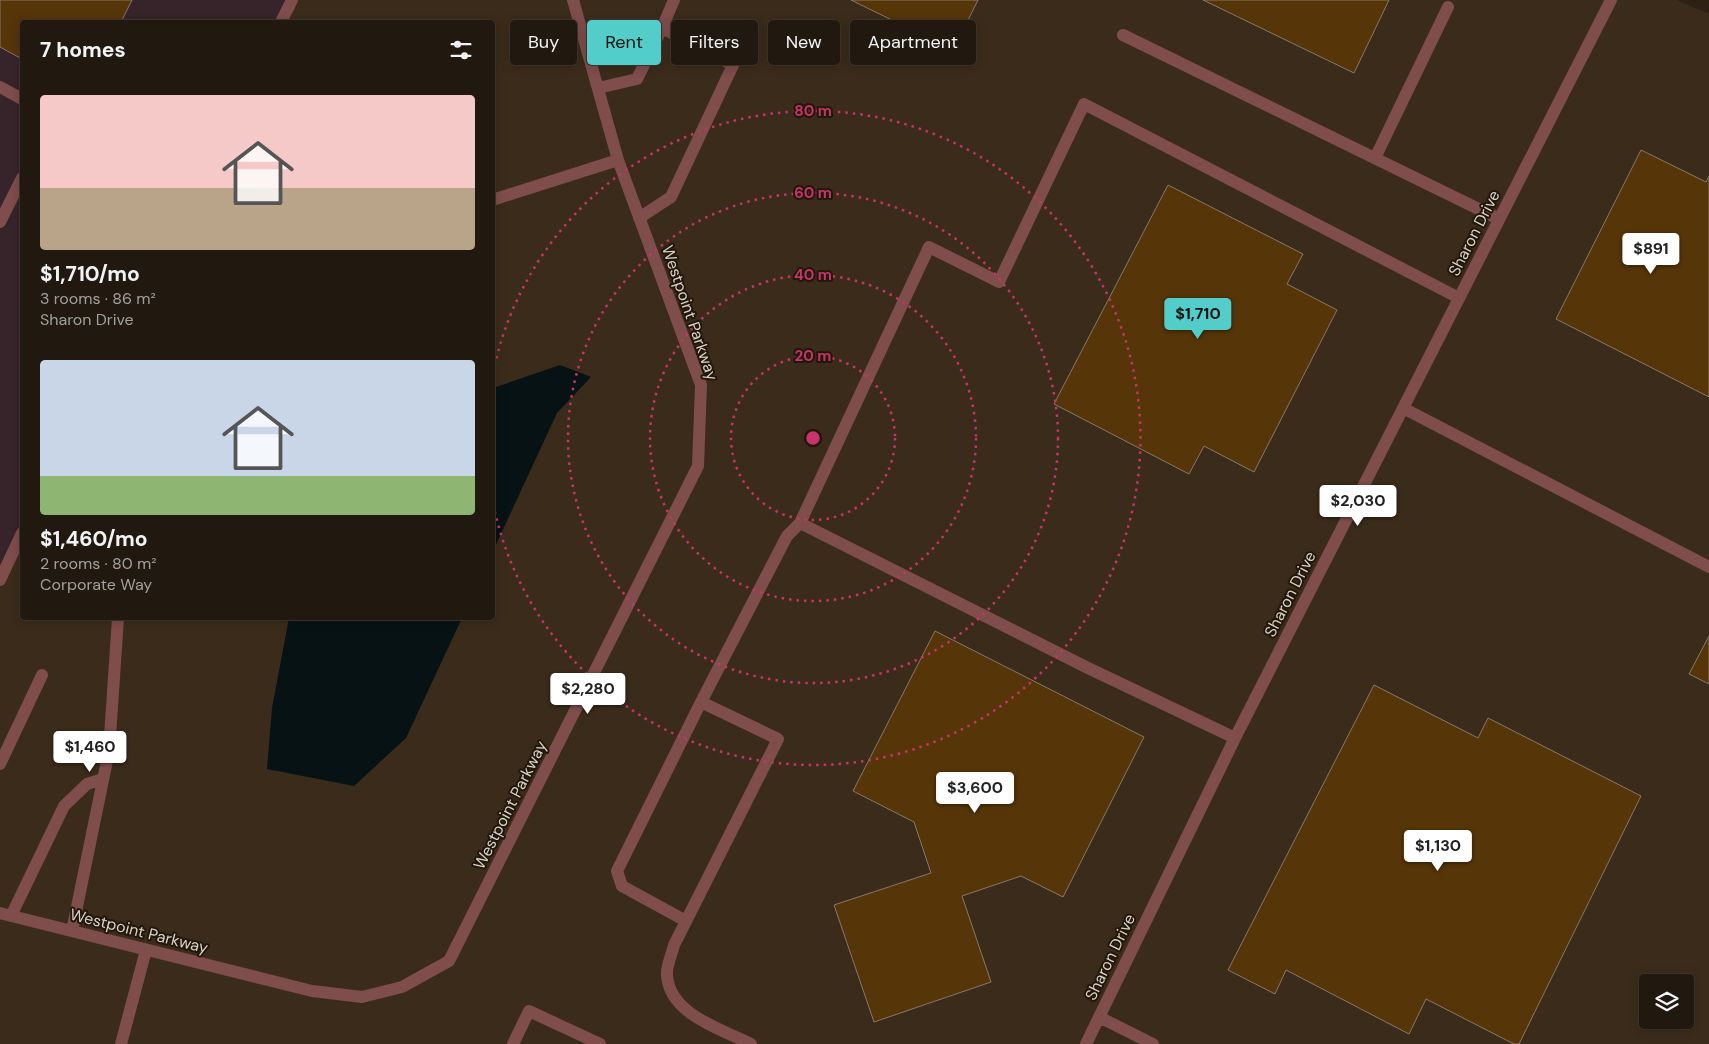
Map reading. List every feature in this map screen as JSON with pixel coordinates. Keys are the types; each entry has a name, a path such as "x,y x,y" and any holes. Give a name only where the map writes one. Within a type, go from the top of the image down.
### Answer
{"street":[{"path":"282,20 292,0"},
{"name":"Westpoint Parkway","path":"5,914 312,991 362,997 402,987 449,962 698,466 701,385 618,160 573,0"},
{"path":"598,88 636,79 674,0"},
{"name":"Sharon Drive","path":"1086,1044 1235,738 1611,0"},
{"path":"1375,158 1448,7"},
{"path":"640,218 671,197 733,65 662,28"},
{"path":"1123,35 1499,219"},
{"path":"0,87 20,98"},
{"path":"686,921 622,886 617,872 700,702 787,536 800,523 929,247 999,282 1084,104 1459,298"},
{"path":"495,199 618,160"},
{"path":"0,222 20,182"},
{"path":"1403,408 1709,567"},
{"path":"800,523 1061,654 1235,738"},
{"path":"0,580 20,537"},
{"path":"72,931 109,751 118,620"},
{"path":"0,764 42,675"},
{"path":"700,702 778,740 674,945 666,975 673,997 689,1013 750,1044"},
{"path":"5,914 64,806 87,784 103,779"},
{"path":"121,1044 146,950"},
{"path":"513,1044 529,1011 600,1044"},
{"path":"1098,1017 1154,1044"}],"shaded area":[{"path":"0,0 292,0 282,20 20,20 20,537 0,580"},
{"path":"292,0 1677,0 1709,14 1709,1044 0,1044 0,580 20,537 20,620 495,620 495,20 282,20"},
{"path":"560,365 591,377 557,413 495,547 495,387"},
{"path":"289,620 461,620 406,738 354,786 267,769 272,708"}],"building":[{"path":"0,0 132,0 122,20 20,20 20,58 0,47"},
{"path":"851,0 978,0 968,20 892,20"},
{"path":"1203,0 1389,0 1354,73"},
{"path":"1641,150 1706,182 1709,176 1709,397 1556,319"},
{"path":"1168,185 1303,254 1287,284 1337,310 1254,472 1204,446 1189,474 1054,404"},
{"path":"935,631 1144,737 1063,897 1021,876 962,896 991,982 874,1022 834,905 931,873 914,822 853,791"},
{"path":"1709,636 1709,684 1689,674"},
{"path":"1374,685 1478,738 1488,718 1641,796 1519,1044 1514,1044 1426,999 1409,1034 1286,970 1275,994 1228,970"}]}
